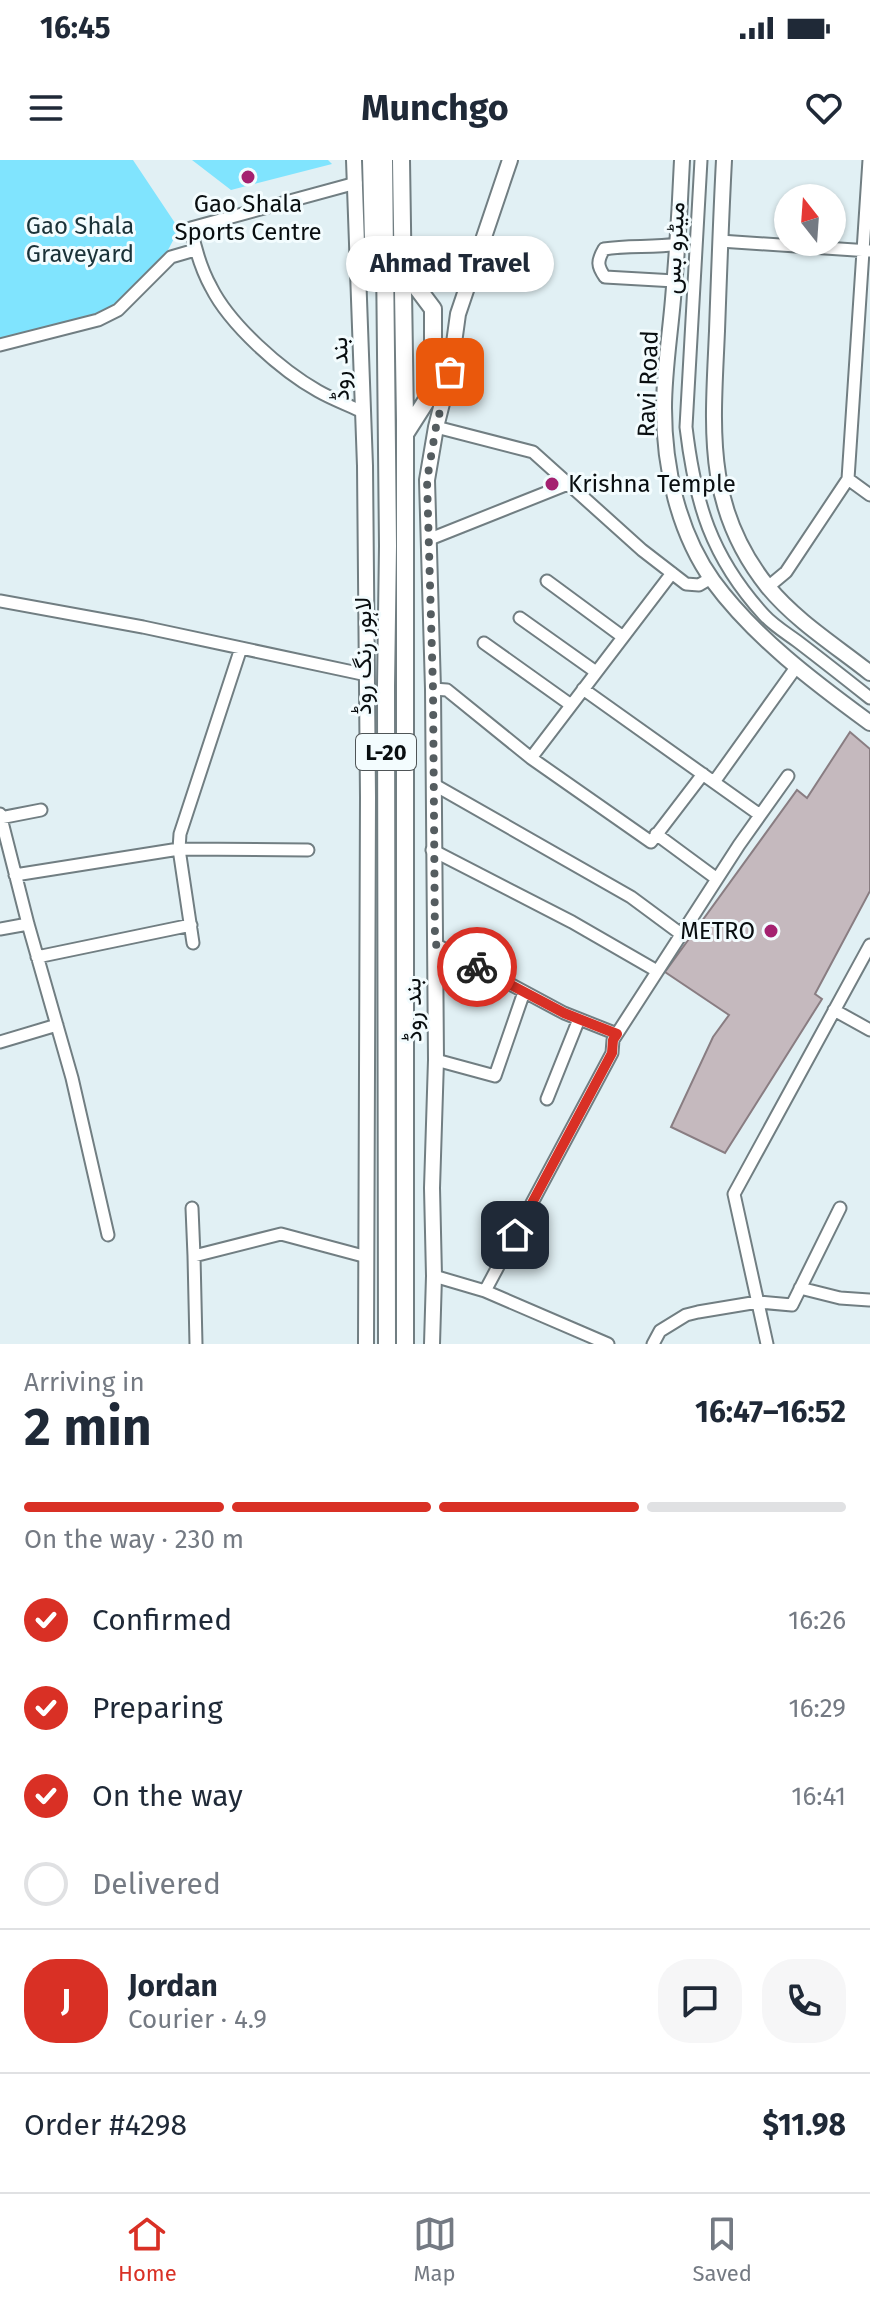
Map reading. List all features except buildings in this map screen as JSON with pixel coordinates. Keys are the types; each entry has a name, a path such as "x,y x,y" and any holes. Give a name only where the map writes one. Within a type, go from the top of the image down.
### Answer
{"highway":[{"path":"371,160 366,271 375,292 385,348"},
{"name":"لاہور رنگ روڈ","path":"384,160 388,546 387,1344"},
{"name":"لاہور رنگ روڈ","path":"401,160 405,1344"},
{"path":"403,269 433,309 433,362 428,398 404,434"}],"main road":[{"name":"بند روڈ","path":"354,160 366,271 363,412 367,675 366,1344"},
{"name":"بند روڈ","path":"432,1344 436,1060 433,689 427,480 450,372 458,314 510,160"},
{"name":"Ravi Road","path":"682,160 664,407 670,475 679,508 711,578 731,604 797,666 868,718"},
{"path":"724,160 713,408 716,469 722,496 730,523 748,559 768,587 795,614 870,673"}],"street":[{"name":"میٹرو بس","path":"701,160 686,427 699,506 727,569 766,617 870,698"},
{"path":"768,587 786,572 848,479 866,250 869,160"},
{"path":"356,183 191,228 195,250 211,288 265,353 317,391 363,412"},
{"path":"720,241 866,250"},
{"path":"675,281 605,277 598,259 604,249 678,244"},
{"path":"0,345 98,320 118,310 171,257 195,250"},
{"path":"433,309 458,314"},
{"path":"436,427 533,452 642,550 686,584 699,585 711,578"},
{"path":"848,479 870,495"},
{"path":"430,539 568,484"},
{"path":"531,758 672,573"},
{"path":"547,581 623,637"},
{"path":"0,601 143,627 367,675"},
{"path":"520,618 596,672"},
{"path":"484,643 571,705"},
{"path":"193,943 179,849 182,823 241,648"},
{"path":"714,782 797,666"},
{"path":"433,689 447,690 531,758 651,842 703,774"},
{"path":"583,689 760,815"},
{"path":"485,1291 612,1053 613,1040 788,776"},
{"path":"433,784 631,897 681,934"},
{"path":"41,810 0,816 72,1078 108,1235"},
{"path":"656,834 717,879"},
{"path":"15,875 179,849 308,850"},
{"path":"432,850 572,922 657,971"},
{"path":"0,929 28,924"},
{"path":"37,957 191,925"},
{"path":"435,944 524,992 617,1034"},
{"path":"767,1344 734,1194 870,945"},
{"path":"436,1060 495,1076 524,992"},
{"path":"834,1010 870,1030"},
{"path":"547,1099 579,1019"},
{"path":"0,1042 57,1025"},
{"path":"192,1208 196,1344"},
{"path":"653,1344 660,1331 686,1315 758,1302 792,1305 840,1208"},
{"path":"194,1256 281,1234 367,1257"},
{"path":"434,1276 485,1291 608,1344"},
{"path":"800,1288 840,1298 869,1300"}],"green space":[{"name":"Gao Shala Graveyard","path":"0,160 133,160 179,229 155,275 116,317 0,345"},
{"name":"Gao Shala Sports Centre","path":"192,160 328,160 332,164 231,190"}],"way so far":[{"path":"450,372 427,480 435,944 477,967"}],"place":[{"name":"Gao Shala Sports Centre","path":"248,177"},
{"name":"Ahmad Travel","path":"450,372"},
{"name":"Krishna Temple","path":"552,484"},
{"name":"METRO","path":"771,931"}],"route":[{"path":"477,967 564,1013 617,1034 612,1053 515,1235"}]}
